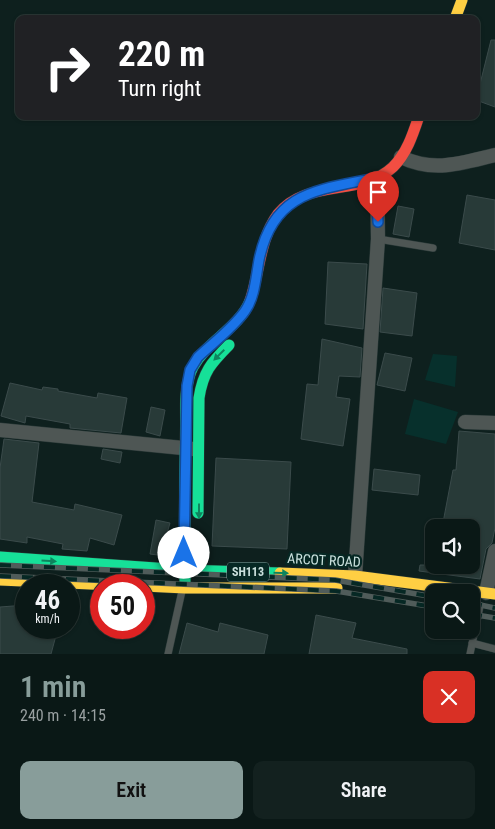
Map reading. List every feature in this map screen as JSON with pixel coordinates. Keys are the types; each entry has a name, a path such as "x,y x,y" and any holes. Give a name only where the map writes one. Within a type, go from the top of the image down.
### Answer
{"main road":[{"path":"456,15 462,0"},
{"path":"312,205 377,184 388,171 410,157 412,138 418,120"},
{"path":"198,524 187,386 190,370 198,357 245,311 251,300 265,238 270,226 287,206 302,196 319,190 377,184"},
{"path":"274,250 282,229"},
{"path":"185,588 184,570 192,449 202,381 205,372 212,362 238,337"},
{"name":"ARCOT ROAD","path":"0,557 184,570 198,566 354,582 490,593"},
{"path":"198,566 198,588"},
{"path":"0,580 90,584"},
{"name":"ARCOT ROAD","path":"155,587 198,588 354,582"},
{"path":"480,606 495,609"}],"street":[{"path":"410,157 443,167 495,155"},
{"path":"354,582 378,239 377,184"},
{"path":"465,422 495,423"},
{"path":"0,430 192,449"},
{"path":"490,593 495,551"}],"lane":[{"path":"378,239 433,248"},
{"path":"168,654 181,593 185,588"},
{"path":"470,654 472,639"},
{"path":"472,643 495,649"}],"shaded area":[{"path":"433,354 457,356 455,387 425,380"},
{"path":"414,399 458,412 446,444 405,434"}],"building":[{"path":"491,40 495,40 495,107 480,101 480,84"},
{"path":"467,195 495,200 495,250 459,243"},
{"path":"398,206 414,209 409,237 393,234"},
{"path":"328,262 367,264 363,329 325,324"},
{"path":"383,288 417,293 412,336 380,332"},
{"path":"322,339 362,348 360,377 339,376 336,397 350,399 343,446 301,439 307,384 318,385"},
{"path":"385,353 412,358 405,391 377,385"},
{"path":"10,383 42,390 43,387 58,389 58,391 97,398 98,393 127,398 121,433 70,428 70,424 26,416 25,423 1,416"},
{"path":"151,407 165,410 160,436 146,432"},
{"path":"459,431 495,434 495,528 492,543 486,549 480,579 442,574 480,574 480,519 444,519 453,470 456,470"},
{"path":"4,439 39,443 32,502 74,510 75,504 122,515 114,545 90,538 87,551 62,549 63,544 27,537 27,543 0,539 0,468"},
{"path":"103,449 122,452 120,463 101,459"},
{"path":"216,458 291,462 287,549 212,546"},
{"path":"374,469 420,475 418,495 372,490"},
{"path":"156,520 170,523 166,537 173,539 173,557 150,554"},
{"path":"420,565 425,565 425,572 419,571"},
{"path":"15,606 15,639 55,639 51,654 0,654 0,607"},
{"path":"316,615 356,623 352,638 407,649 407,654 309,654"},
{"path":"187,623 218,632 220,623 268,635 264,654 179,654"}],"railway":[{"path":"0,565 335,580 425,595"},
{"path":"0,576 336,591 425,606"},
{"path":"480,605 495,608"},
{"path":"480,616 495,618"}],"traffic: fast":[{"path":"185,586 186,403 188,381 193,367 199,358 231,327 245,311 250,301"},
{"path":"198,513 199,398 203,381 209,368 229,345"},
{"path":"0,557 184,570 280,573"}],"traffic: slow":[{"path":"456,15 462,0"},
{"path":"280,573 355,576 495,594"},
{"path":"0,580 90,584"},
{"path":"155,587 337,588"}],"traffic: jam":[{"path":"250,301 263,245 278,214 290,203 304,196 319,191 366,182 380,176 398,162 406,149 418,120"}],"route":[{"path":"184,553 188,376 198,357 245,311 251,300 260,257 270,226 287,206 302,196 319,190 376,178 378,222"}]}
